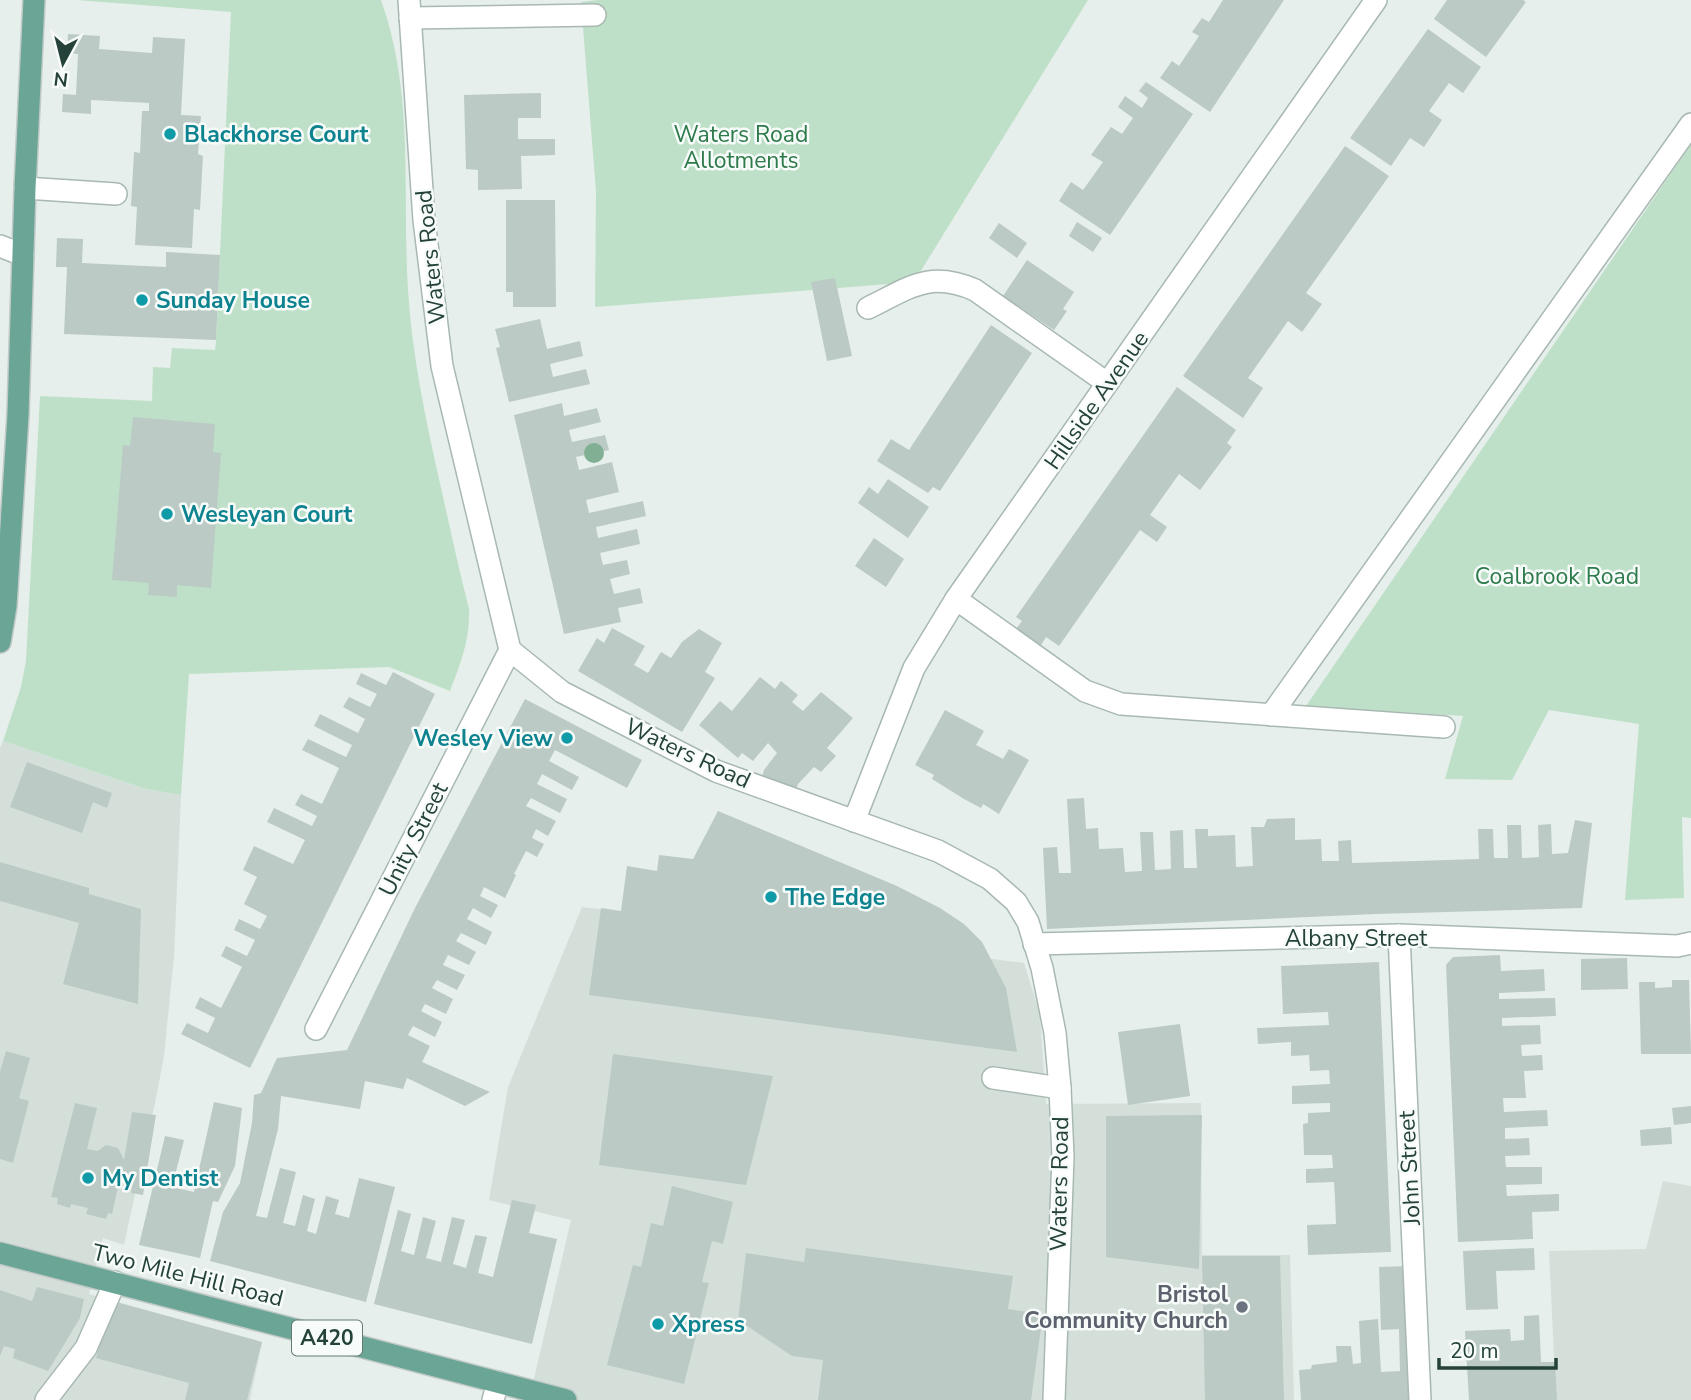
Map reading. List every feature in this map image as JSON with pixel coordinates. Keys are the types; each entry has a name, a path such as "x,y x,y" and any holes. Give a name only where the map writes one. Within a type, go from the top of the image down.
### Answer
{"main road":[{"path":"0,642 6,606 18,415 34,0"},
{"name":"Two Mile Hill Road","path":"0,1253 115,1282 495,1391 566,1400"}],"street":[{"name":"Hillside Avenue","path":"854,821 914,668 956,599 1376,0"},
{"path":"409,9 595,15"},
{"name":"Waters Road","path":"409,9 424,220 442,366 510,650 562,692 716,771 938,851 990,879 1016,902 1028,922 1042,968 1055,1033 1060,1088 1063,1157 1054,1400"},
{"path":"1271,715 1691,124"},
{"path":"25,188 116,194"},
{"path":"0,246 23,255"},
{"path":"868,308 922,282 956,282 975,290 1107,383"},
{"path":"956,599 1085,691 1121,704 1444,727"},
{"name":"Unity Street","path":"316,1029 510,650"},
{"name":"Albany Street","path":"1034,944 1399,935 1684,944"},
{"name":"John Street","path":"1399,935 1420,1400"},
{"path":"993,1078 1060,1088"},
{"path":"46,1400 86,1348 115,1282"}],"shaded area":[{"path":"3,741 146,789 181,795 174,956 164,1056 124,1245 103,1238 89,1294 262,1342 250,1400 0,1400 0,748"},
{"path":"582,907 1024,963 1040,1014 1046,1104 1201,1103 1202,1255 1290,1255 1294,1400 529,1400 571,1220 489,1200 508,1087"},
{"path":"1663,1181 1691,1186 1691,1400 1556,1400 1549,1251 1646,1249"}],"green space":[{"path":"77,0 381,0 399,72 405,144 410,314 424,409 469,609 468,631 461,660 450,691 389,667 189,674 181,795 146,789 3,741 21,687 26,661 40,396 152,401 153,367 170,368 172,348 215,350 216,341 231,12"},
{"name":"Waters Road Allotments","path":"1088,0 914,282 595,307 596,192 581,2"},
{"name":"Coalbrook Road","path":"1691,144 1691,818 1682,817 1684,898 1625,900 1639,724 1549,710 1512,780 1445,779 1463,716 1306,706"}],"building":[{"path":"1223,0 1284,0 1210,112 1160,78 1172,61 1179,66 1199,36 1192,32 1202,18 1209,22"},
{"path":"1447,0 1526,2 1486,57 1434,19"},
{"path":"1428,29 1481,67 1463,93 1449,83 1429,111 1442,120 1424,147 1410,138 1391,166 1350,138"},
{"name":"Blackhorse Court","path":"68,34 100,36 99,49 152,53 153,37 185,39 181,115 201,116 198,154 203,156 200,210 194,209 192,248 135,245 137,207 131,206 134,152 140,153 142,111 149,111 149,103 91,100 91,114 62,112 63,94 76,95 78,54 67,53"},
{"path":"1146,82 1193,114 1110,235 1059,201 1071,182 1083,190 1103,162 1091,155 1111,127 1122,134 1133,118 1118,107 1125,96 1142,108 1148,98 1139,91"},
{"path":"541,93 541,118 518,118 518,139 555,139 555,155 521,156 522,189 478,190 478,170 466,169 464,95"},
{"path":"1345,146 1389,176 1306,293 1322,304 1302,332 1288,321 1248,378 1263,388 1243,418 1183,376"},
{"path":"506,200 555,200 556,307 513,307 513,292 506,292"},
{"path":"1077,222 1102,238 1093,252 1069,236"},
{"path":"999,223 1027,243 1017,258 989,238"},
{"name":"Sunday House","path":"57,238 83,239 82,263 166,267 166,252 220,255 216,340 64,334 67,267 56,267"},
{"path":"1027,260 1074,292 1063,309 1067,311 1054,330 1003,296"},
{"path":"835,278 852,356 827,361 811,282"},
{"path":"540,319 547,349 580,341 583,356 550,364 553,377 586,369 590,384 509,402 496,348 500,347 495,329"},
{"path":"991,325 1032,353 940,491 933,487 928,493 877,461 891,439 909,450"},
{"path":"1177,387 1236,430 1227,443 1232,447 1200,490 1179,474 1150,515 1167,527 1157,542 1140,530 1059,646 1046,637 1038,650 1013,633 1022,621 1016,617"},
{"path":"562,403 564,416 597,408 601,422 569,430 572,442 605,435 609,450 576,457 579,470 612,462 619,492 586,500 589,513 643,501 646,516 596,527 598,538 637,529 640,544 600,553 603,565 627,560 630,574 610,579 614,594 640,588 643,603 618,608 621,622 564,634 514,415"},
{"name":"Wesleyan Court","path":"133,417 215,424 213,452 221,453 211,588 177,585 177,597 148,595 149,583 112,580 123,445 130,446"},
{"path":"888,479 929,507 908,538 858,503 869,487 878,494"},
{"path":"874,538 904,559 886,587 855,566"},
{"path":"612,628 645,646 634,665 648,673 661,652 671,658 682,642 699,629 722,643 705,672 715,678 682,732 578,671 597,638 604,643"},
{"path":"393,672 435,694 250,1068 181,1034 187,1023 208,1033 215,1018 195,1008 200,997 221,1008 242,967 221,956 226,946 247,956 255,940 234,930 239,919 260,929 267,916 244,904 257,877 243,870 254,846 293,864 305,840 267,822 274,808 312,826 317,816 295,805 301,794 322,804 339,768 302,750 308,739 346,757 352,745 314,726 320,714 358,733 365,719 343,707 349,697 370,707 377,694 356,684 361,673 386,685"},
{"path":"760,677 775,689 781,681 798,695 792,702 803,711 821,692 853,718 827,748 836,756 821,772 814,767 796,789 762,778 764,770 777,753 768,743 753,761 742,753 738,758 699,725 720,701 732,711"},
{"path":"525,699 642,760 627,788 555,750 549,761 579,777 572,790 542,774 537,784 567,799 560,813 531,798 526,806 556,821 548,836 536,829 532,838 544,844 537,857 526,851 505,898 484,887 480,896 498,905 491,918 473,908 467,919 492,932 486,945 461,933 456,941 476,952 469,965 448,955 443,965 465,975 457,990 437,980 432,988 453,999 446,1014 425,1004 421,1011 442,1022 435,1037 413,1026 408,1035 430,1046 422,1062 490,1092 465,1106 407,1078 403,1089 365,1081 360,1109 281,1096 278,1129 256,1216 267,1218 280,1168 296,1172 283,1223 295,1226 303,1195 315,1199 307,1231 316,1234 326,1196 339,1200 335,1214 349,1218 359,1178 395,1187 366,1302 210,1261 223,1212 240,1183 252,1123 254,1095 261,1093 277,1058 347,1050 415,908"},
{"path":"945,710 984,731 976,745 1003,759 1009,749 1029,760 999,814 983,804 981,808 964,799 932,779 934,775 915,765"},
{"path":"27,762 112,793 107,808 93,802 82,833 10,807"},
{"path":"1084,798 1086,829 1098,828 1099,849 1123,848 1125,872 1142,871 1140,832 1153,832 1155,870 1171,869 1170,831 1183,830 1184,868 1197,868 1195,829 1208,829 1208,836 1235,835 1236,867 1253,866 1251,827 1264,827 1267,819 1295,818 1295,840 1321,839 1322,861 1339,861 1338,841 1351,840 1352,863 1479,859 1478,829 1493,829 1494,858 1508,858 1507,825 1521,825 1522,858 1539,857 1538,825 1551,824 1552,854 1568,853 1575,820 1592,823 1582,908 1047,929 1043,848 1057,847 1059,873 1071,873 1067,799"},
{"path":"718,811 897,886 964,924 982,942 1006,988 1017,1052 589,995 601,908 621,911 627,866 657,871 659,855 693,859"},
{"path":"0,862 89,888 89,894 141,909 138,1004 63,984 79,923 0,901"},
{"path":"1500,955 1501,971 1544,969 1545,991 1499,993 1499,999 1555,998 1556,1016 1502,1018 1502,1026 1540,1025 1541,1044 1521,1045 1522,1056 1542,1055 1543,1070 1524,1071 1526,1098 1503,1098 1504,1112 1547,1110 1548,1126 1505,1128 1505,1139 1529,1138 1530,1155 1505,1156 1506,1167 1542,1167 1542,1184 1506,1185 1507,1196 1559,1194 1559,1211 1532,1212 1533,1239 1458,1242 1446,965 1453,957"},
{"path":"1627,958 1628,989 1581,990 1581,959"},
{"path":"1379,962 1391,1252 1308,1255 1307,1225 1336,1224 1335,1197 1334,1182 1306,1183 1306,1169 1333,1168 1332,1155 1304,1155 1303,1124 1308,1123 1308,1113 1330,1112 1330,1103 1292,1104 1292,1086 1330,1084 1329,1070 1310,1071 1309,1055 1291,1056 1291,1042 1258,1044 1257,1028 1329,1025 1328,1012 1283,1014 1281,966"},
{"path":"1672,980 1689,980 1691,1054 1641,1054 1639,982 1655,982 1655,988 1672,987"},
{"path":"1180,1024 1190,1096 1128,1105 1118,1032"},
{"path":"6,1051 30,1058 19,1098 29,1101 13,1163 0,1159 0,1072"},
{"path":"613,1054 773,1076 746,1185 599,1165"},
{"path":"214,1102 242,1108 235,1166 218,1202 213,1201 200,1258 139,1245 165,1136 184,1140 172,1187 194,1192"},
{"name":"My Dentist","path":"75,1103 97,1108 87,1149 98,1151 106,1145 118,1148 124,1160 132,1112 156,1115 143,1195 131,1193 132,1187 121,1185 123,1165 112,1214 108,1213 106,1219 86,1214 88,1208 71,1204 70,1208 57,1204 58,1198 51,1197"},
{"path":"1691,1106 1691,1123 1674,1125 1672,1108"},
{"path":"1202,1115 1199,1269 1106,1257 1106,1116"},
{"path":"1671,1127 1672,1144 1641,1146 1640,1130"},
{"name":"Xpress","path":"672,1186 733,1202 723,1244 712,1241 702,1282 709,1283 684,1384 607,1365 633,1265 641,1267 651,1223 663,1226"},
{"path":"512,1200 536,1205 529,1233 557,1239 532,1344 374,1304 398,1210 411,1214 401,1251 414,1255 423,1217 436,1221 426,1258 441,1262 452,1217 465,1220 453,1264 466,1268 475,1235 487,1237 478,1273 493,1277"},
{"path":"806,1248 1013,1276 1008,1309 1043,1314 1031,1400 818,1400 823,1360 792,1356 738,1320 746,1253 804,1262"},
{"path":"1534,1248 1535,1270 1496,1271 1498,1309 1466,1310 1463,1251"},
{"name":"Bristol Community Church","path":"1202,1256 1280,1256 1284,1400 1205,1400"},
{"path":"1409,1266 1414,1400 1301,1400 1299,1370 1311,1369 1312,1365 1337,1362 1336,1346 1351,1346 1353,1364 1361,1363 1359,1321 1378,1319 1381,1372 1400,1371 1399,1329 1381,1330 1379,1267"},
{"path":"37,1287 84,1299 80,1318 48,1371 13,1358 15,1349 4,1346 0,1356 0,1290 32,1301"},
{"path":"112,1301 262,1342 247,1400 185,1400 189,1383 96,1358"},
{"path":"1539,1315 1541,1362 1555,1362 1557,1400 1469,1400 1465,1331 1510,1329 1511,1341 1524,1340 1524,1316"}],"place":[{"name":"Blackhorse Court","path":"170,134"},
{"name":"Sunday House","path":"142,300"},
{"name":"Wesleyan Court","path":"167,514"},
{"name":"Wesley View","path":"567,738"},
{"name":"The Edge","path":"771,897"},
{"name":"My Dentist","path":"88,1178"},
{"name":"Bristol Community Church","path":"1242,1307"},
{"name":"Xpress","path":"658,1324"}]}
